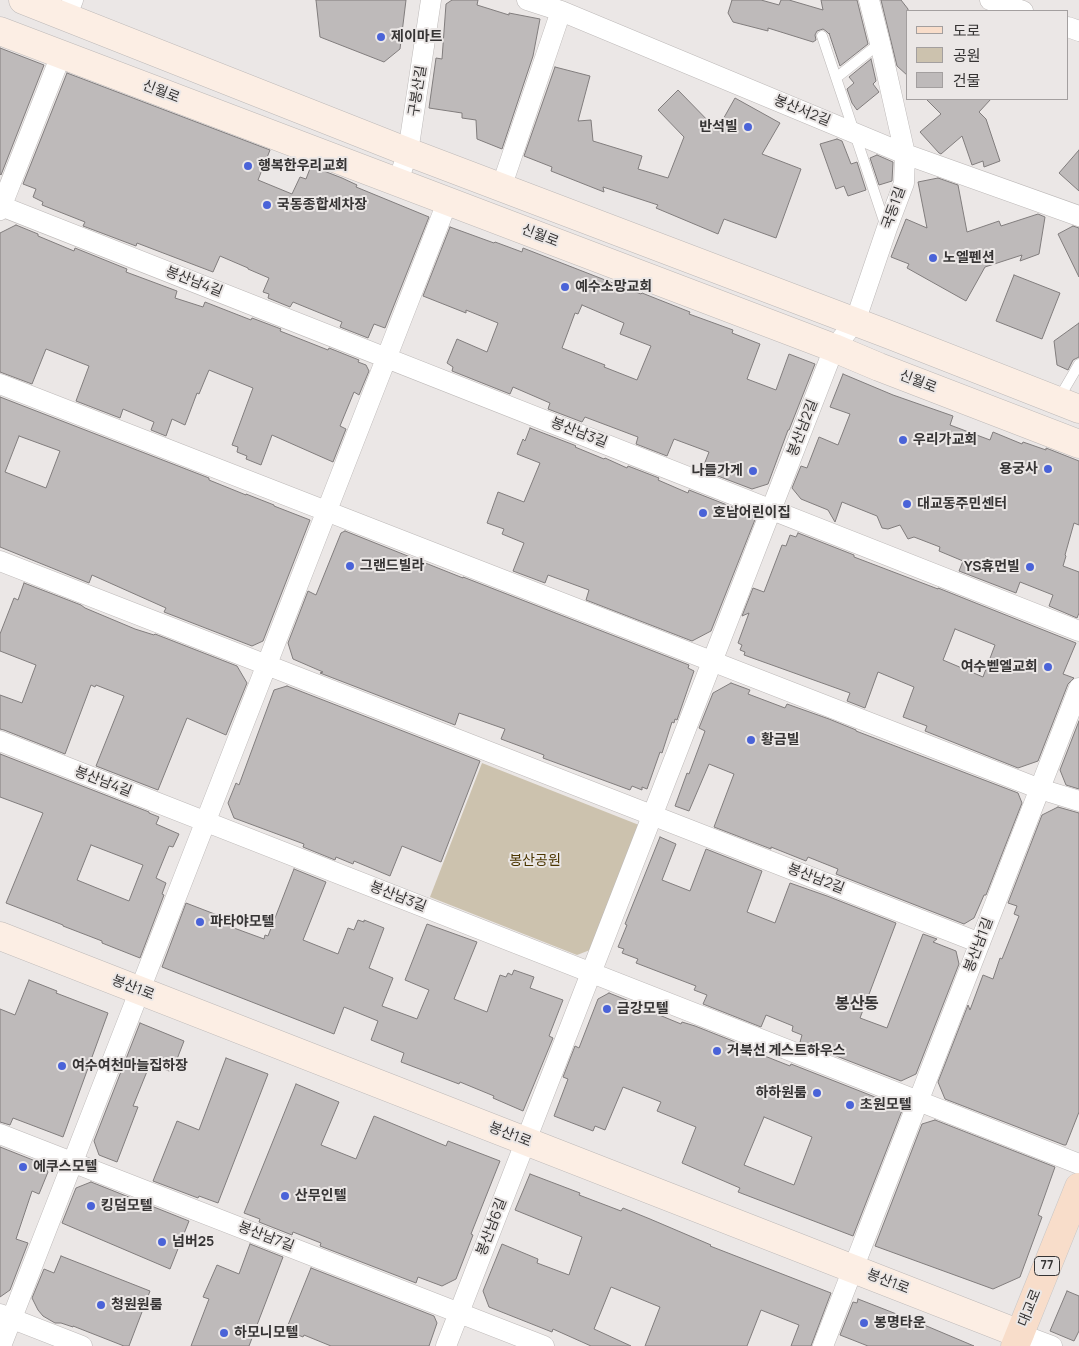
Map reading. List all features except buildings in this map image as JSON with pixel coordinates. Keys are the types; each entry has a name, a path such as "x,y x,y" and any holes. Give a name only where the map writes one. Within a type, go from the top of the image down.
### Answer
{"main road":[{"name":"대교로","path":"1018,1340 1079,1187"}],"street":[{"path":"23,0 69,9 408,152 1068,405"},
{"name":"구봉산길","path":"398,181 408,152 431,0"},
{"name":"봉산서2길","path":"527,0 561,11 906,154 1079,216"},
{"name":"국동1길","path":"834,348 855,322 904,183 906,154 869,0"},
{"path":"990,0 1019,10"},
{"path":"501,188 561,11"},
{"name":"신월로","path":"0,31 448,200 1079,444"},
{"name":"봉산남4길","path":"61,55 1,208 387,358"},
{"path":"1,1346 6,1316 72,1162 448,200"},
{"name":"봉산남2길","path":"526,1141 834,348"},
{"name":"봉산남3길","path":"387,358 772,509"},
{"path":"0,384 1040,789 1079,801"},
{"path":"772,509 1079,631"},
{"path":"0,561 652,815"},
{"name":"봉산남1길","path":"823,1346 1079,688"},
{"name":"봉산남4길","path":"0,741 206,822"},
{"name":"봉산남2길","path":"652,815 980,942"},
{"name":"봉산남3길","path":"206,822 591,973"},
{"name":"봉산1로","path":"0,936 853,1268 1018,1340"},
{"path":"591,973 1079,1164"},
{"name":"봉산남7길","path":"0,1134 459,1313"},
{"name":"봉산남6길","path":"446,1346 526,1141"},
{"path":"459,1313 544,1346"},
{"path":"6,1316 82,1346"},
{"path":"1018,1340 1052,1346"}],"lane":[{"path":"822,36 887,228"},
{"path":"836,78 880,42"},
{"path":"1068,405 1079,364"}],"green space":[{"name":"봉산공원","path":"482,763 639,825 590,950 577,955 430,897"}],"place":[{"name":"제이마트","path":"381,37"},
{"name":"반석빌","path":"748,127"},
{"name":"행복한우리교회","path":"248,166"},
{"name":"국동종합세차장","path":"267,205"},
{"name":"노엘펜션","path":"933,258"},
{"name":"예수소망교회","path":"565,287"},
{"name":"우리가교회","path":"903,440"},
{"name":"용궁사","path":"1048,469"},
{"name":"나들가게","path":"753,471"},
{"name":"대교동주민센터","path":"907,504"},
{"name":"호남어린이집","path":"703,513"},
{"name":"그랜드빌라","path":"350,566"},
{"name":"YS휴먼빌","path":"1030,567"},
{"name":"여수벧엘교회","path":"1048,667"},
{"name":"황금빌","path":"751,740"},
{"name":"파타야모텔","path":"200,922"},
{"name":"금강모텔","path":"607,1009"},
{"name":"거북선 게스트하우스","path":"717,1051"},
{"name":"여수여천마늘집하장","path":"62,1066"},
{"name":"하하원룸","path":"817,1093"},
{"name":"초원모텔","path":"850,1105"},
{"name":"에쿠스모텔","path":"23,1167"},
{"name":"산무인텔","path":"285,1196"},
{"name":"킹덤모텔","path":"91,1206"},
{"name":"넘버25","path":"162,1242"},
{"name":"청원원룸","path":"101,1305"},
{"name":"봉명타운","path":"864,1323"},
{"name":"하모니모텔","path":"224,1333"}],"district":[{"name":"봉산동","path":"857,1005"}]}
